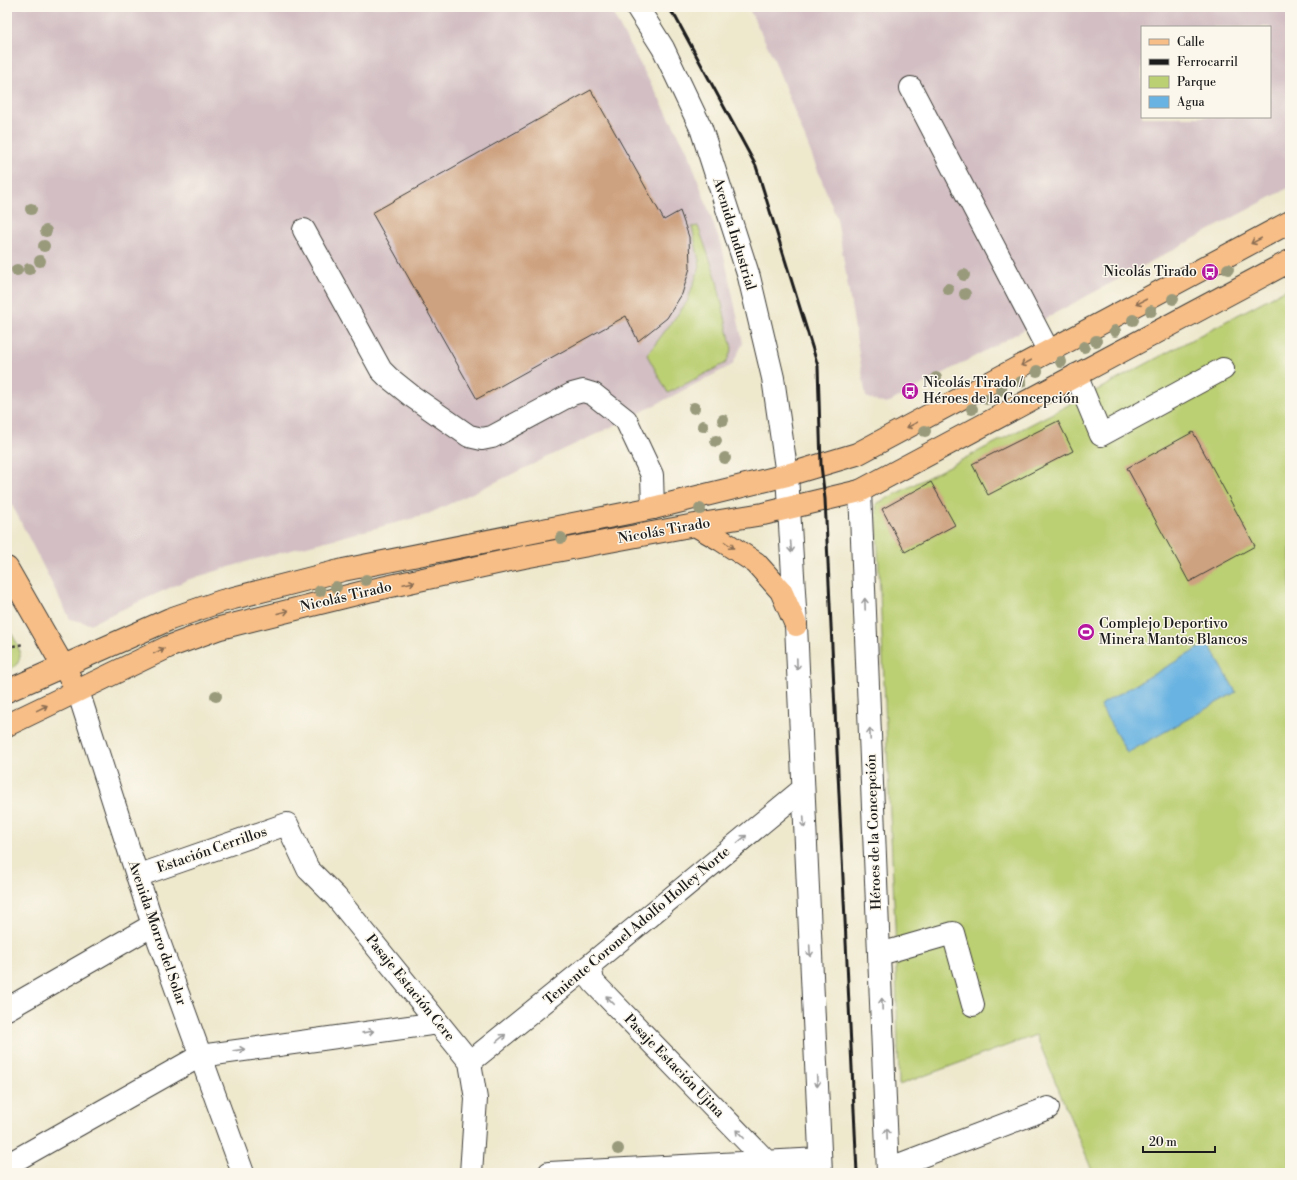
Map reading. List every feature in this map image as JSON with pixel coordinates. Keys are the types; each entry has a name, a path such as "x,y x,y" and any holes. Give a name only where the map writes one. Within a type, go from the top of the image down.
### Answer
{"main road":[{"name":"Nicolás Tirado","path":"7,691 170,619 222,601 343,570 653,508 788,475 857,454 1290,222"},
{"name":"Nicolás Tirado","path":"7,725 168,647 220,628 368,591 524,557 695,525 763,514 860,491 1290,261"},
{"path":"695,525 722,540 756,563 781,592 796,625"},
{"path":"7,568 78,691"}],"street":[{"name":"Avenida Industrial","path":"637,7 663,48 701,128 749,277 773,378 788,475 796,625"},
{"path":"911,88 1049,352"},
{"path":"304,230 381,370 412,397 468,436 482,439 492,437 572,394 583,391 593,394 626,420 652,475 653,508"},
{"path":"1076,375 1101,435 1223,369"},
{"name":"Héroes de la Concepción","path":"860,491 888,1171"},
{"path":"549,1173 712,1169 767,1162 820,1166 796,625"},
{"name":"Avenida Morro del Solar","path":"78,691 153,925 243,1173"},
{"name":"Teniente Coronel Adolfo Holley Norte","path":"470,1062 803,789"},
{"name":"Estación Cerrillos","path":"138,876 287,824"},
{"name":"Pasaje Estación Cere","path":"287,824 308,869 336,897 470,1062"},
{"path":"7,1009 153,925"},
{"path":"880,954 953,933 972,1005"},
{"name":"Pasaje Estación Ujina","path":"590,965 593,982 767,1162"},
{"path":"7,1165 200,1056 438,1023"},
{"path":"470,1062 476,1099 470,1173"},
{"path":"888,1171 1048,1108"}],"shaded area":[{"path":"7,7 609,7 688,152 723,251 743,343 732,365 626,420 426,515 249,561 187,580 90,624 70,619 7,495"},
{"path":"748,7 1289,7 1290,187 886,404 866,397 837,219 773,57"}],"green space":[{"path":"698,226 716,277 732,349 726,363 668,393 647,355 687,302 700,266 692,227"},
{"name":"Complejo Deportivo Minera Mantos Blancos","path":"1290,287 1290,1173 1093,1173 1036,1035 899,1085 895,925 876,504 1086,396"},
{"path":"7,626 17,644 20,656 14,667 7,671"}],"water":[{"path":"1208,643 1236,692 1127,753 1100,705"}],"building":[{"path":"591,90 664,220 680,211 689,237 690,268 682,294 667,318 638,341 626,316 477,399 372,213"},
{"path":"1058,421 1073,451 988,495 972,464"},
{"path":"1193,432 1255,546 1189,582 1127,468"},
{"path":"931,482 955,525 905,552 882,509"}],"railway":[{"path":"668,7 676,18 756,166 818,366 821,465 825,499 857,1173"}],"place":[{"name":"Nicolás Tirado","path":"1210,272"},
{"name":"Nicolás Tirado / Héroes de la Concepción","path":"910,391"},
{"name":"Complejo Deportivo Minera Mantos Blancos","path":"1086,632"}]}
